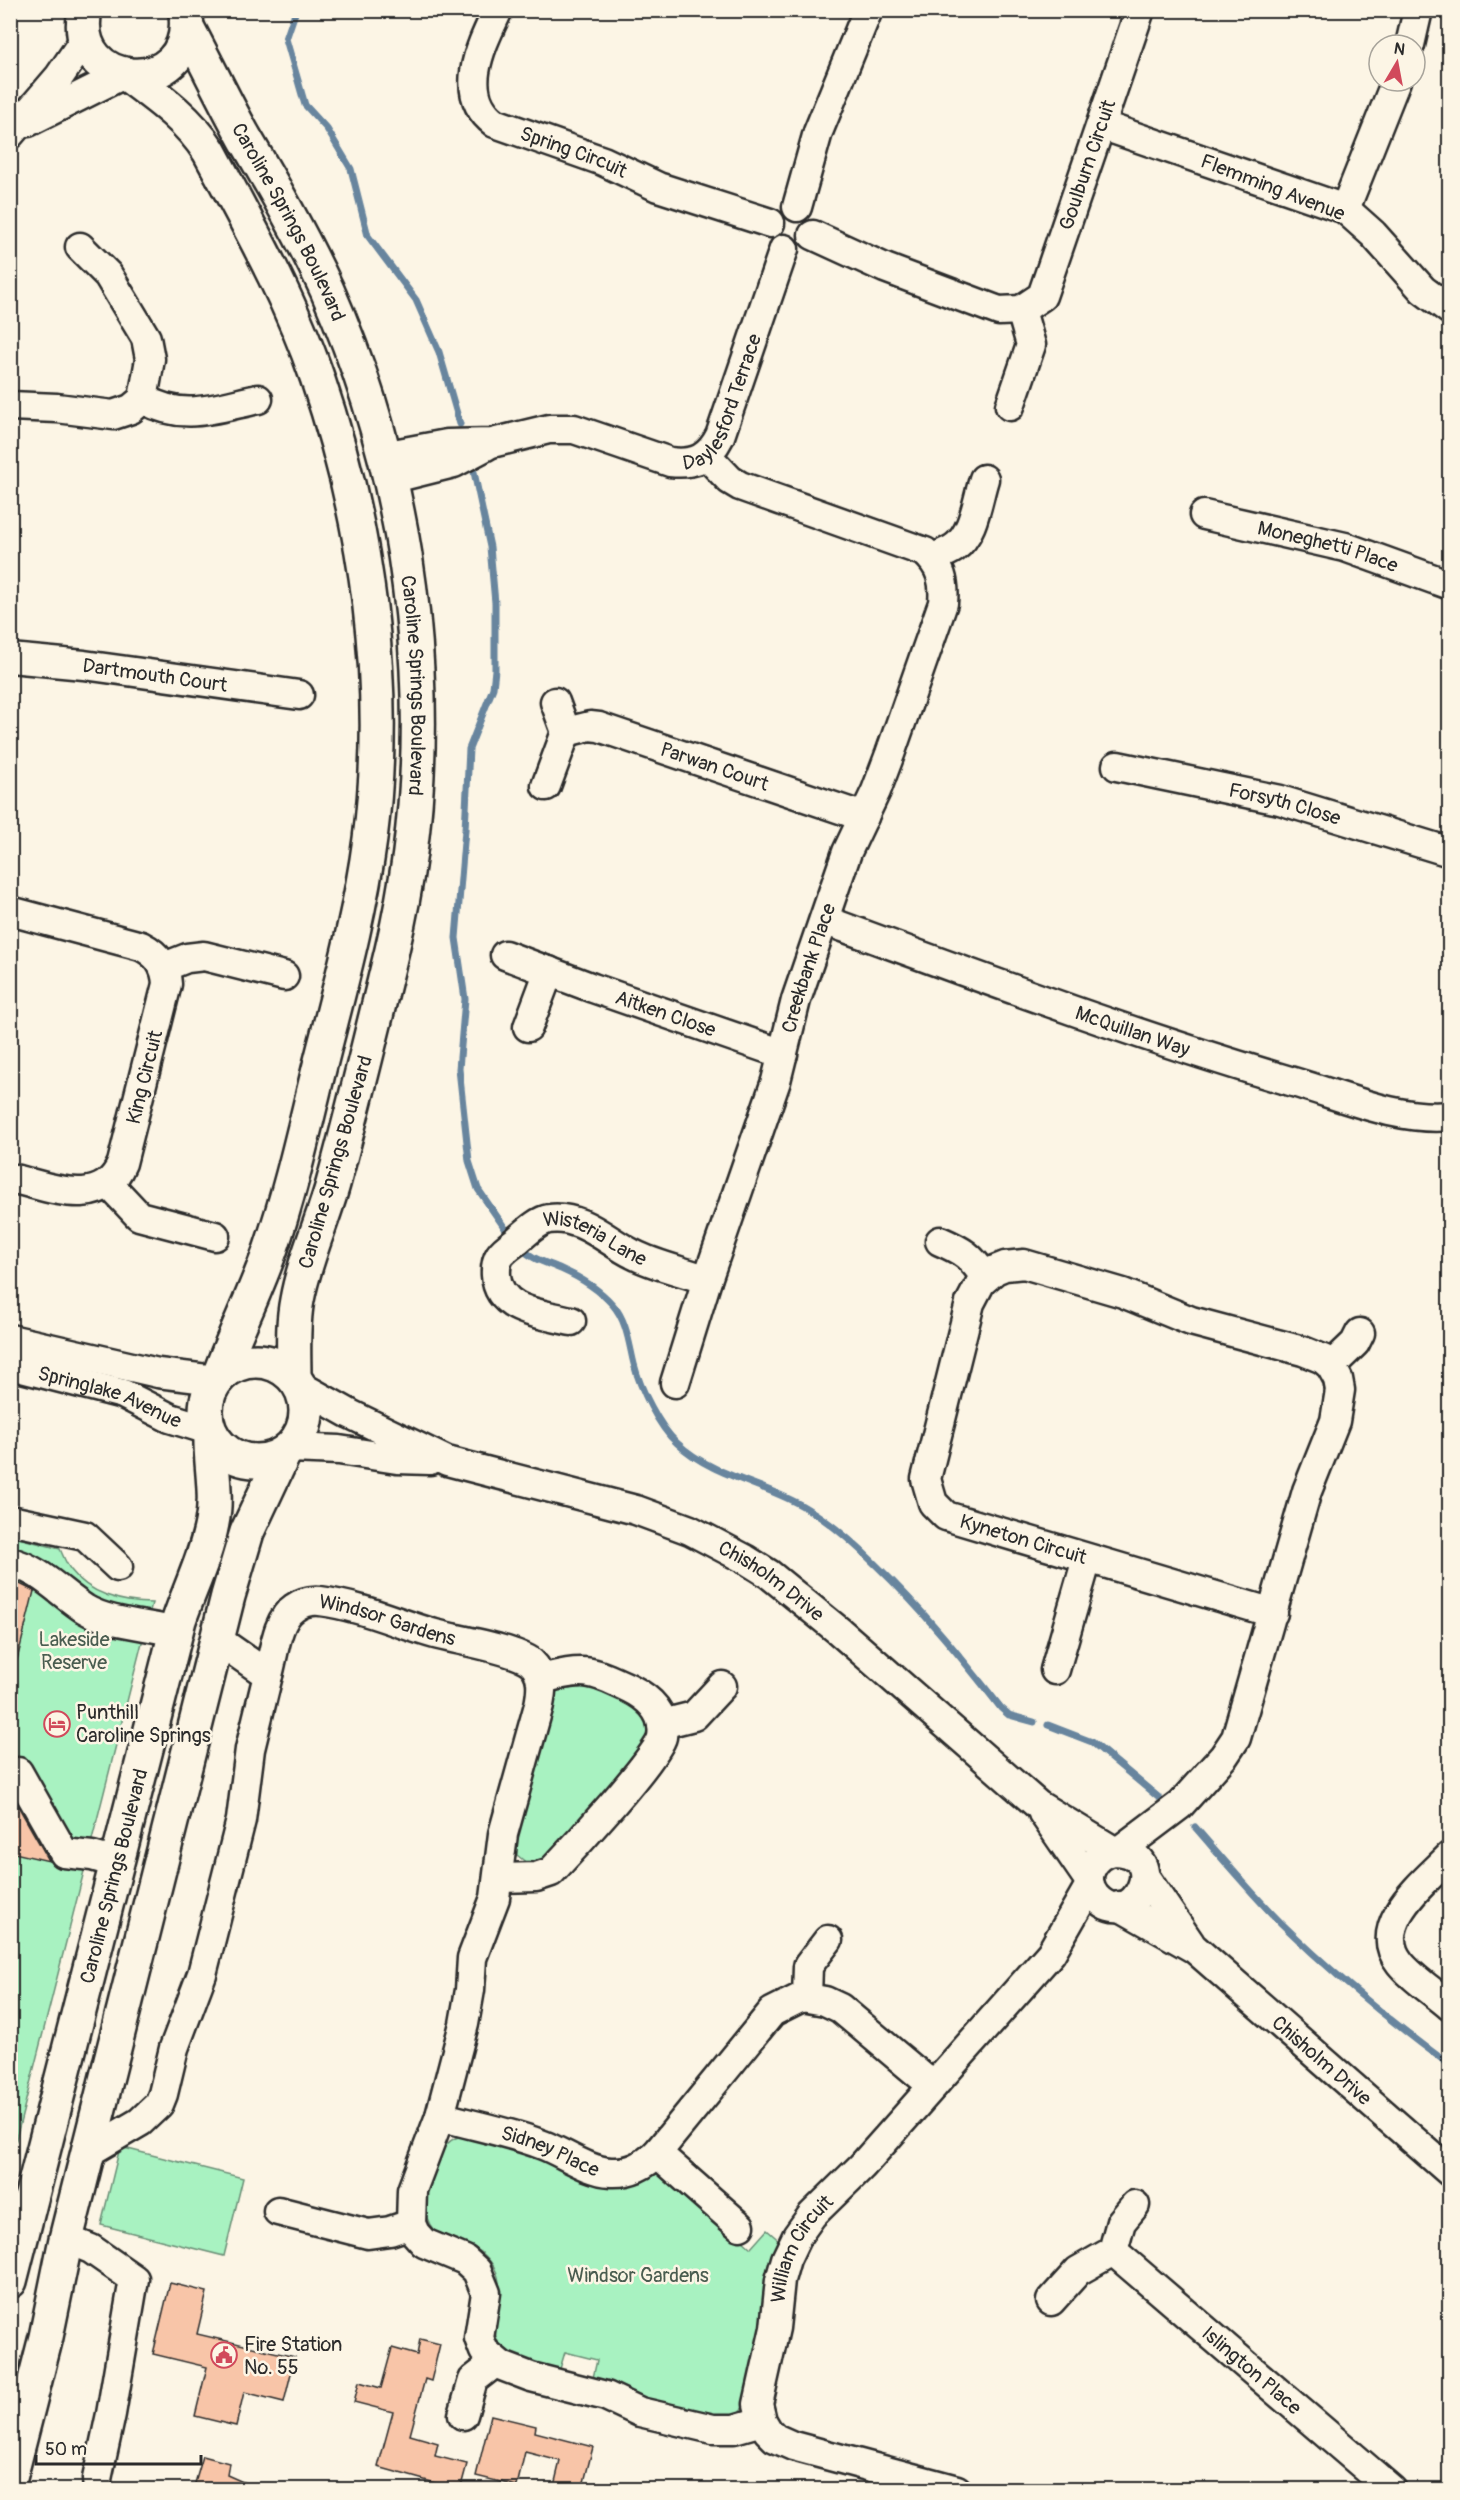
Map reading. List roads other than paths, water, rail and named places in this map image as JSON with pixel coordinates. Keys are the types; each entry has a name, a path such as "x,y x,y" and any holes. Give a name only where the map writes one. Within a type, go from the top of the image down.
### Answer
{"main road":[{"path":"126,76 144,76 157,72 169,64 184,41 186,16"},
{"name":"Caroline Springs Boulevard","path":"186,16 245,138 283,201 327,290 351,349 386,467 405,558 416,659 417,761 410,853 393,947 356,1096 332,1186 297,1299 293,1325 297,1382"},
{"name":"Caroline Springs Boulevard","path":"81,22 90,52 99,62 126,76 177,112 195,129 209,151 290,308 316,374 347,480 366,573 373,648 376,728 370,836 351,942 284,1206 269,1254 217,1378"},
{"path":"347,480 386,467"},
{"path":"14,2476 87,2153 247,1532 287,1450 301,1435 306,1419 306,1402 297,1382 271,1362 257,1360 230,1367 217,1378 209,1391 206,1405 210,1433 231,1455 243,1460 271,1459 287,1450"},
{"name":"Caroline Springs Boulevard","path":"10,2282 176,1632 212,1524 214,1482 210,1433"},
{"path":"117,1863 158,1873"},
{"path":"24,2228 66,2239"}],"street":[{"name":"Spring Circuit","path":"498,10 474,79 476,99 481,110 495,123 603,161 657,187 770,223"},
{"path":"797,207 818,132 868,10"},
{"name":"Goulburn Circuit","path":"1021,310 1042,296 1140,10"},
{"path":"1413,33 1418,10"},
{"path":"14,130 59,77 81,22"},
{"path":"14,130 126,76"},
{"path":"1345,209 1391,93"},
{"name":"Flemming Avenue","path":"1101,125 1345,209 1373,234 1423,290 1449,310"},
{"path":"797,207 804,210 813,221 813,235 804,247 798,250 784,249 774,242 770,223 783,208 797,207"},
{"path":"813,235 885,268 999,311 1021,310 1031,345 1010,406"},
{"path":"10,406 57,408 113,415 131,409 143,399 150,359 146,338 108,275 81,247"},
{"name":"Daylesford Terrace","path":"386,467 454,463 492,443 562,428 574,429 670,462 696,461 707,456 720,436 784,249"},
{"path":"143,399 156,406 179,413 258,399"},
{"path":"707,456 730,480 740,486 912,546 933,558 954,548 968,531 984,479"},
{"name":"Moneghetti Place","path":"1204,515 1345,547 1449,585"},
{"name":"Creekbank Place","path":"675,1383 707,1280 774,1089 790,1018 847,852 890,754 943,603 943,578 933,558"},
{"name":"Dartmouth Court","path":"10,658 84,664 299,695"},
{"path":"546,786 566,732 555,702"},
{"name":"Parwan Court","path":"566,732 590,726 599,727 864,817"},
{"name":"Forsyth Close","path":"1117,766 1280,800 1449,852"},
{"path":"10,911 141,946 156,955 164,967 188,958 204,956 284,976"},
{"name":"McQuillan Way","path":"824,921 981,978 1251,1070 1424,1118 1449,1116"},
{"name":"Aitken Close","path":"505,955 783,1054"},
{"name":"King Circuit","path":"109,1184 122,1163 156,1032 167,984 164,967"},
{"path":"528,1027 549,971"},
{"path":"10,1178 80,1193 96,1191 109,1184 139,1216 215,1236"},
{"name":"Wisteria Lane","path":"571,1321 531,1312 509,1302 496,1284 495,1263 500,1252 550,1219 590,1228 634,1255 707,1280"},
{"path":"940,1241 962,1250 976,1264 985,1278 1005,1266 1015,1264 1030,1266 1124,1293 1191,1321 1303,1351 1323,1359 1331,1366 1338,1379 1340,1390 1336,1414 1307,1491 1236,1738 1224,1756 1180,1804 1117,1851 1104,1854 1095,1860 1090,1870 1089,1883 1099,1900 1117,1906 1129,1903 1138,1897 1143,1888 1144,1875 1180,1804"},
{"name":"Kyneton Circuit","path":"985,1278 970,1303 926,1479 933,1503 946,1516 1273,1613"},
{"path":"1331,1366 1355,1343 1360,1333"},
{"name":"Springlake Avenue","path":"10,1338 158,1373 217,1378"},
{"name":"Springlake Avenue","path":"10,1365 123,1394 170,1418 210,1433"},
{"name":"Chisholm Drive","path":"297,1382 350,1414 447,1461 636,1510 690,1530 745,1559 769,1574 831,1625 1038,1805 1117,1851"},
{"name":"Chisholm Drive","path":"287,1450 339,1450 397,1459 447,1461"},
{"path":"10,1520 85,1536 118,1567"},
{"path":"1055,1670 1087,1559"},
{"path":"10,1562 26,1566 86,1610 108,1618 176,1632"},
{"name":"Windsor Gardens","path":"268,1675 285,1618 295,1607 311,1600 378,1615 436,1634 518,1655 533,1664 541,1679"},
{"path":"87,2153 141,2122 159,2104 174,2048 202,1974 241,1820 250,1749 268,1675 218,1641"},
{"path":"498,1878 536,1877 550,1872 657,1748 662,1738 662,1724 658,1712 649,1700 594,1673 572,1671 541,1679 539,1705 503,1834 498,1878 490,1914 472,1958 470,1990 464,2024 440,2116 412,2190 411,2224 415,2233 424,2243 465,2260 481,2277 486,2299 479,2338 484,2350 496,2362 519,2374 606,2396 640,2412 713,2429 734,2429 762,2421 775,2438 784,2443 957,2490"},
{"path":"662,1724 697,1714 722,1686"},
{"path":"18,1772 64,1853 92,1856 117,1863"},
{"name":"Chisholm Drive","path":"1038,1805 1089,1883"},
{"path":"1117,1851 1135,1858 1144,1875"},
{"path":"1449,1856 1397,1913 1391,1936 1392,1949 1399,1962 1449,2006"},
{"name":"Chisholm Drive","path":"1144,1875 1195,1949"},
{"name":"William Circuit","path":"1051,1953 1089,1883"},
{"name":"Chisholm Drive","path":"1117,1906 1195,1949 1449,2172"},
{"name":"William Circuit","path":"762,2421 759,2397 775,2328 780,2280 786,2259 812,2215 862,2166 1051,1953 1117,1906"},
{"path":"828,1940 808,1966 807,1997 825,2001 840,2008 933,2086"},
{"name":"Sidney Place","path":"440,2116 541,2144 594,2168 609,2172 640,2167 657,2153 772,2012 792,2000 807,1997"},
{"path":"657,2153 740,2226"},
{"path":"1051,2301 1078,2271 1113,2251 1121,2222 1135,2205"},
{"path":"278,2211 368,2234 390,2231 411,2224"},
{"path":"66,2239 91,2249 134,2279 111,2414 97,2479 98,2490"},
{"name":"Islington Place","path":"1113,2251 1392,2490"},
{"path":"463,2415 473,2380 496,2362"}],"waterway":[{"path":"296,10 286,39 305,105 327,129 351,169 368,236 416,300 439,352 460,424"},
{"path":"474,472 490,547 495,603 495,670 493,688 469,749 456,938 465,999 459,1069 469,1161 478,1189 511,1237"},
{"path":"518,1245 533,1257 582,1280 602,1294 618,1311 645,1395 657,1417 677,1443 691,1455 707,1464 790,1499 834,1527 860,1549 925,1616 1001,1708 1009,1715 1034,1722"},
{"path":"1048,1725 1092,1742 1158,1797"},
{"path":"1195,1827 1259,1900 1321,1961 1406,2032 1450,2065"}],"place":[{"name":"Punthill Caroline Springs","path":"57,1724"},
{"name":"Fire Station No. 55","path":"224,2355"}],"park label":[{"name":"Lakeside Reserve","path":"74,1650"}]}
